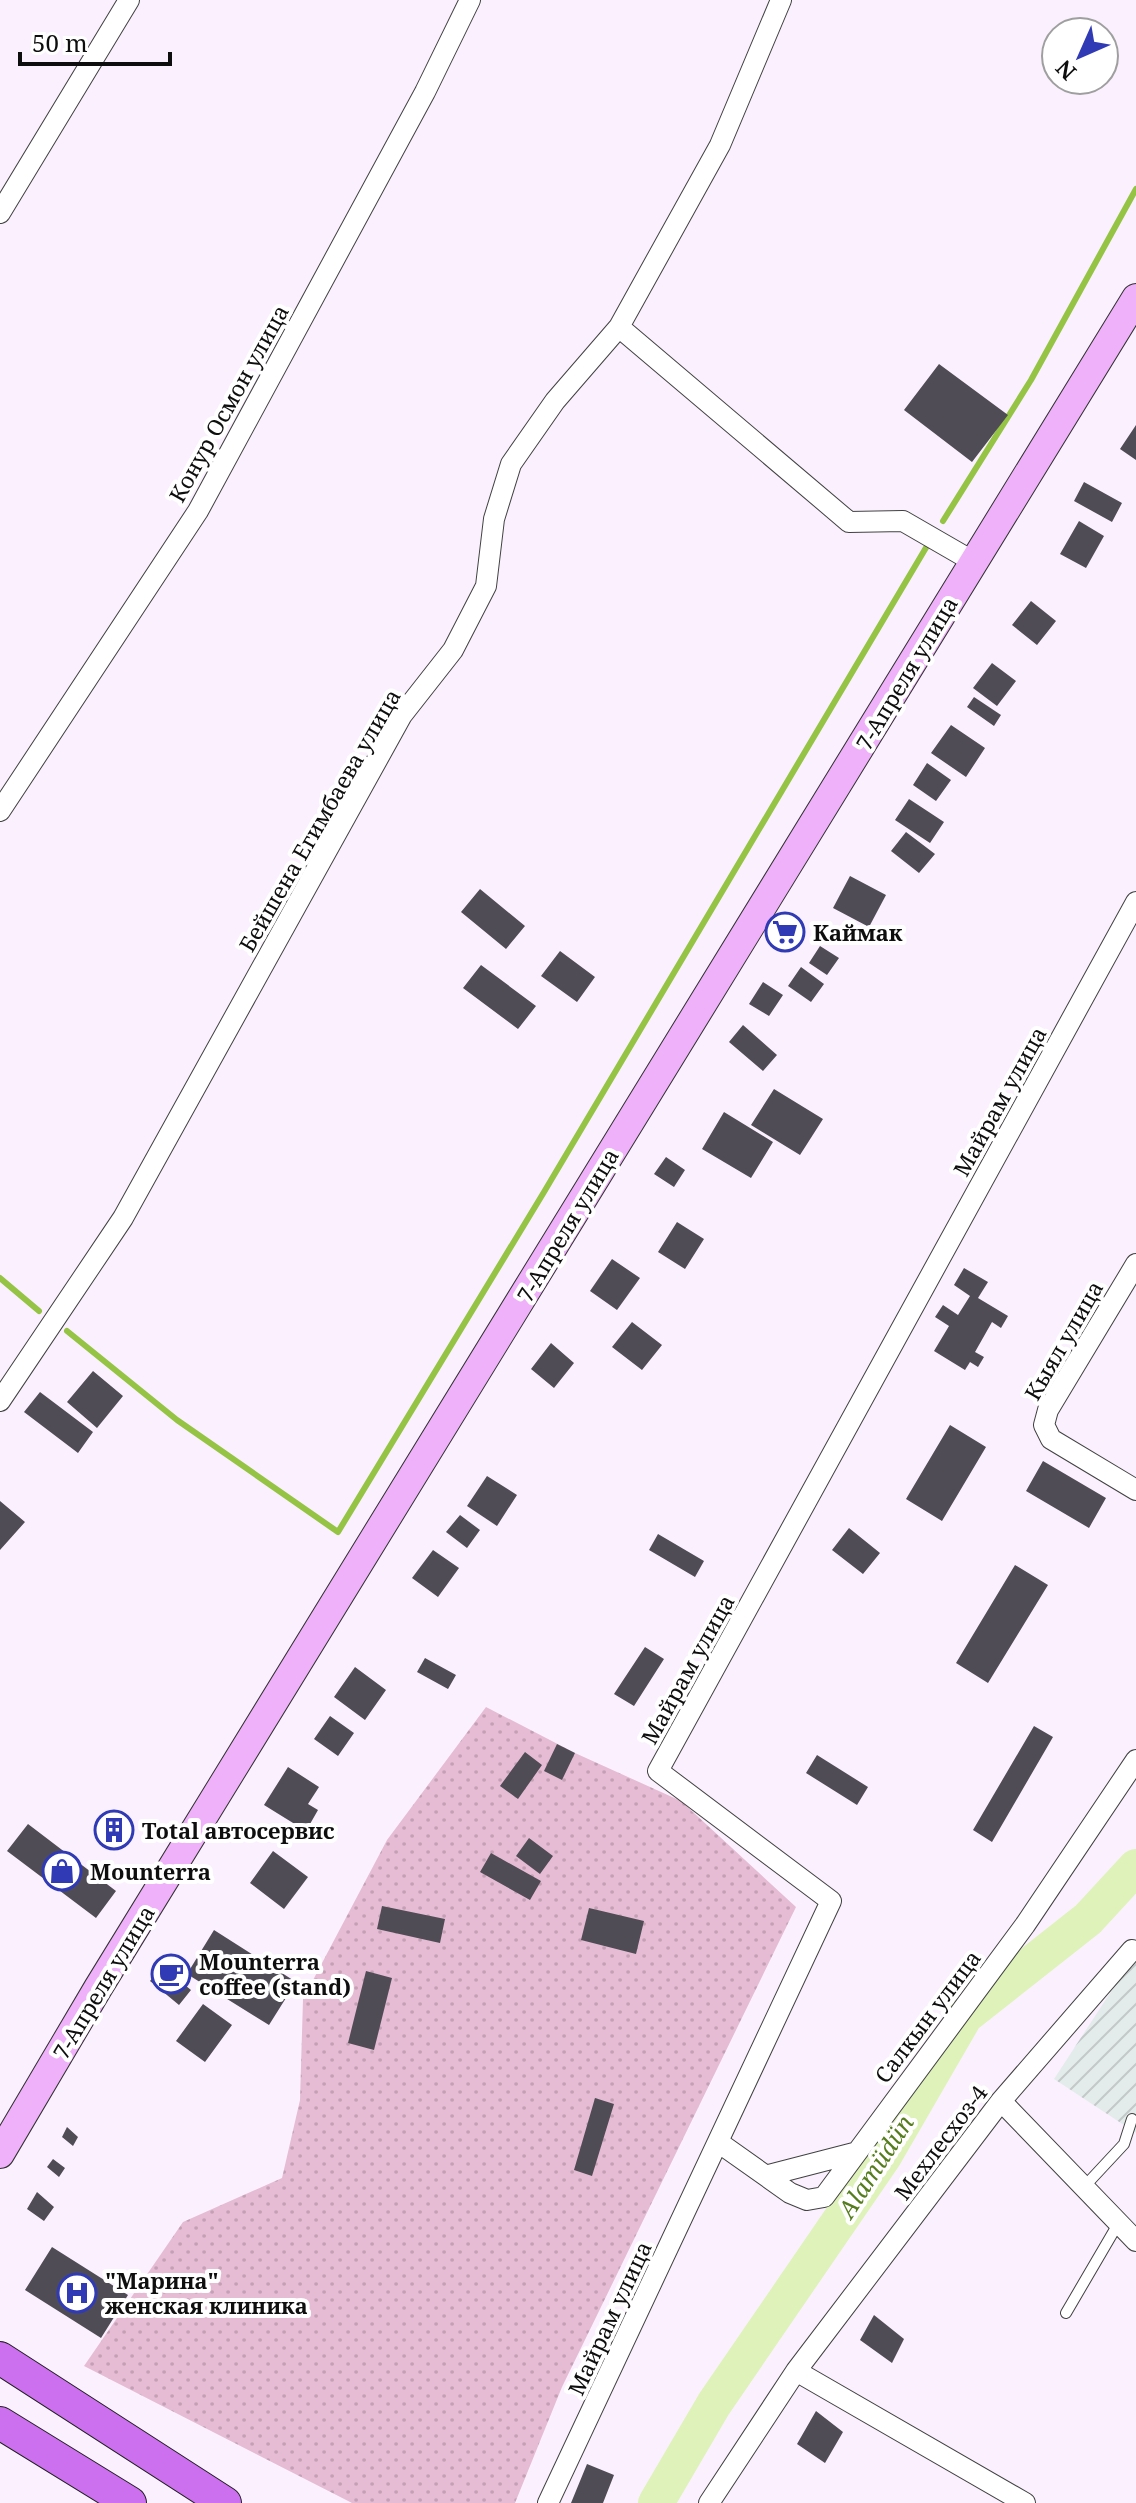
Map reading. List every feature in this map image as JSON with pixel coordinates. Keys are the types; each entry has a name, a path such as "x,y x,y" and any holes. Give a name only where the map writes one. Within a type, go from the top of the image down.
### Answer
{"main road":[{"name":"7-Апреля улица","path":"0,2154 98,1988 1136,298"},
{"path":"0,2358 225,2503"},
{"path":"0,2423 130,2503"}],"street":[{"path":"0,213 129,0"},
{"name":"Конур Осмон улица","path":"0,811 198,511 425,92 470,0"},
{"name":"Бейшена Егимбаева улица","path":"0,1401 123,1218 402,715 453,650 486,586 494,519 511,464 555,401 619,327 720,145 781,0"},
{"path":"619,327 849,522 903,521 974,562"},
{"name":"Майрам улица","path":"548,2503 831,1901 658,1771 1136,902"},
{"name":"Кыял улица","path":"1136,1264 1048,1410 1044,1425 1051,1439 1136,1490"},
{"name":"Салкын улица","path":"718,2142 769,2175 790,2193 807,2200 824,2197 999,1961 1136,1760"},
{"name":"Мехлесхоз-4","path":"709,2503 796,2371 1001,2101 1132,1950"},
{"path":"1001,2101 1136,2241"},
{"path":"769,2175 854,2153"},
{"path":"796,2371 1025,2503"}],"lane":[{"path":"1084,2187 1124,2144 1132,2119"},
{"path":"1066,2313 1118,2224"}],"shaded area":[{"path":"486,1707 575,1753 681,1801 796,1907 562,2387 515,2503 352,2503 84,2366 183,2222 282,2178 300,2100 303,1999 387,1840"},
{"path":"1136,1953 1136,2133 1054,2079"}],"building":[{"path":"939,364 1008,415 972,462 904,410"},
{"path":"1136,425 1136,460 1120,449"},
{"path":"1084,482 1122,503 1112,522 1074,501"},
{"path":"1079,521 1104,536 1086,568 1060,554"},
{"path":"1031,601 1056,621 1037,645 1012,625"},
{"path":"992,663 1016,681 997,706 973,688"},
{"path":"974,697 1001,715 994,726 967,707"},
{"path":"951,725 985,748 966,777 931,753"},
{"path":"927,763 951,780 936,801 913,785"},
{"path":"909,799 944,822 930,843 895,820"},
{"path":"906,832 935,854 919,873 891,851"},
{"path":"850,876 886,895 869,927 833,908"},
{"path":"480,889 525,926 506,949 461,912"},
{"path":"820,946 839,958 827,975 809,963"},
{"path":"560,951 595,977 577,1002 541,976"},
{"path":"481,965 536,1006 518,1029 463,988"},
{"path":"801,967 824,984 811,1002 788,986"},
{"path":"763,982 783,995 769,1016 749,1004"},
{"path":"743,1025 777,1055 763,1071 729,1042"},
{"path":"774,1089 823,1119 800,1155 751,1125"},
{"path":"724,1112 773,1142 751,1178 702,1149"},
{"path":"666,1157 685,1170 674,1187 654,1174"},
{"path":"677,1222 704,1239 685,1269 658,1252"},
{"path":"612,1259 640,1278 617,1310 590,1291"},
{"path":"964,1268 988,1282 978,1298 1008,1316 1001,1328 992,1322 975,1352 984,1357 978,1367 970,1362 965,1370 934,1351 949,1326 935,1317 943,1305 958,1315 970,1296 954,1285"},
{"path":"632,1322 662,1345 642,1370 612,1347"},
{"path":"551,1343 574,1363 554,1388 531,1369"},
{"path":"93,1371 123,1396 97,1428 67,1402"},
{"path":"40,1392 93,1432 78,1453 24,1412"},
{"path":"950,1425 986,1447 942,1521 906,1499"},
{"path":"1043,1461 1106,1498 1089,1528 1026,1491"},
{"path":"487,1476 517,1495 497,1526 467,1506"},
{"path":"0,1501 25,1522 0,1550"},
{"path":"460,1515 480,1530 467,1548 446,1532"},
{"path":"849,1528 880,1553 863,1574 832,1550"},
{"path":"658,1534 704,1561 695,1577 649,1550"},
{"path":"433,1550 459,1568 438,1597 412,1578"},
{"path":"1015,1565 1048,1585 988,1683 956,1663"},
{"path":"645,1647 664,1659 634,1706 614,1694"},
{"path":"425,1658 456,1675 448,1689 417,1672"},
{"path":"355,1667 386,1690 365,1720 334,1697"},
{"path":"330,1716 354,1733 338,1756 314,1739"},
{"path":"1034,1726 1053,1737 992,1842 973,1830"},
{"path":"557,1744 575,1753 562,1780 544,1771"},
{"path":"525,1752 542,1765 518,1799 500,1786"},
{"path":"817,1755 868,1787 857,1805 806,1773"},
{"path":"288,1767 319,1787 308,1804 318,1810 306,1831 264,1805"},
{"name":"Total автосервис","path":"109,1812 130,1833 116,1847 97,1827"},
{"name":"Mounterra","path":"28,1824 116,1891 96,1918 7,1851"},
{"path":"529,1838 553,1856 540,1874 516,1856"},
{"path":"273,1851 308,1877 284,1909 250,1883"},
{"path":"491,1853 541,1881 530,1900 480,1872"},
{"path":"382,1906 445,1919 440,1943 377,1929"},
{"path":"589,1908 644,1921 636,1954 581,1940"},
{"path":"214,1930 296,1982 269,2025 187,1974"},
{"path":"162,1966 191,1990 179,2005 150,1981"},
{"path":"366,1971 392,1978 374,2050 348,2043"},
{"path":"203,2004 232,2025 205,2062 176,2041"},
{"path":"595,2098 614,2104 592,2176 574,2170"},
{"path":"67,2127 78,2137 73,2146 62,2137"},
{"path":"53,2159 65,2168 59,2177 47,2167"},
{"path":"37,2192 54,2207 44,2221 27,2209"},
{"name":"\"Марина\" женская клиника","path":"52,2247 128,2295 101,2338 25,2290"},
{"path":"874,2315 904,2339 892,2363 860,2340"},
{"path":"816,2411 843,2432 825,2463 797,2444"},
{"path":"587,2464 614,2475 603,2503 571,2503"}],"waterway":[{"path":"943,521 1031,380 1136,189"},
{"path":"67,1331 177,1420 338,1532 544,1192 927,546"},
{"path":"0,1278 39,1311"},
{"name":"Alamüdün","path":"656,2503 714,2404 884,2156 965,2016 1088,1919 1136,1867"}],"place":[{"name":"Каймак","path":"785,932"},
{"name":"Total автосервис","path":"114,1830"},
{"name":"Mounterra","path":"62,1871"},
{"name":"Mounterra coffee (stand)","path":"171,1974"},
{"name":"\"Марина\" женская клиника","path":"77,2293"}]}
